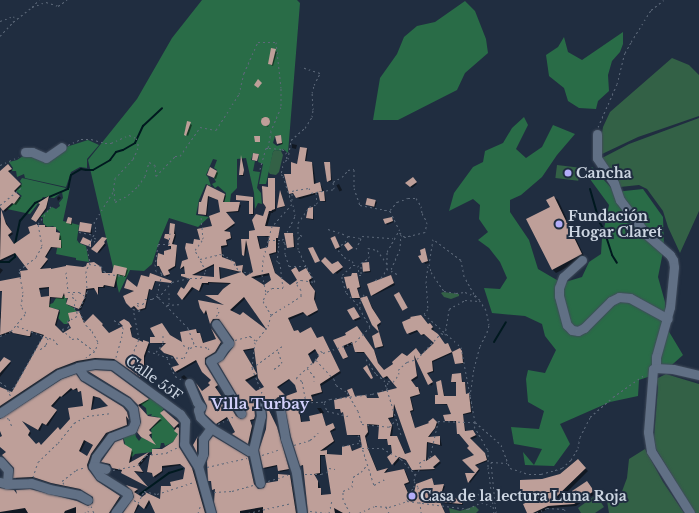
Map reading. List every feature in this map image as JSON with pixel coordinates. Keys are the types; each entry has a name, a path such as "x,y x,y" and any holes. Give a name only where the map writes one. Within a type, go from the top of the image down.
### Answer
{"street":[{"path":"598,130 597,158 614,183 620,200 646,234 670,255 673,260 672,297 668,319 656,357 648,432 651,452 690,513"},
{"path":"25,152 32,152 46,158 62,147"},
{"path":"582,260 563,277 559,288 559,296 567,325 572,330 578,331 584,328 611,301 619,297 630,298 668,319"},
{"path":"216,324 229,342 219,356 210,361 240,413"},
{"name":"Calle 55F","path":"2,416 16,403 59,374 78,366 95,364 113,365 180,414 185,421 184,444 198,466 211,513"},
{"path":"78,366 84,376 127,402 133,410 135,422 132,429 111,437 96,457 93,466"},
{"path":"654,369 673,369 699,376"},
{"path":"189,383 197,402 202,407 198,410 200,417 211,428 249,451 253,450"},
{"path":"279,403 285,438 296,472 302,512"},
{"path":"260,483 253,450 263,405"},
{"path":"198,466 203,454 203,440 211,428"},
{"path":"0,461 8,470 3,483 31,483 49,489 70,493 88,500"},
{"path":"93,466 106,469"},
{"path":"93,466 100,476 127,493 128,496 114,513"}],"path":[{"path":"0,36 13,22 39,0"},
{"path":"32,7 44,2 50,2 54,6 58,6 67,0"},
{"path":"598,130 617,84 625,53 651,10 664,0"},
{"path":"0,21 14,16 13,22"},
{"path":"62,147 81,139 111,143 129,135 136,138 138,148 133,159 115,178 115,202 128,195 138,186 145,176 149,162 154,165 156,176 174,156 180,156 200,127 216,130 239,94 244,72 258,42 276,42 280,65 281,107 260,169"},
{"path":"287,232 295,216 283,176 281,174 284,161 287,160 291,140 304,128 312,117 312,93 320,73 301,67"},
{"path":"268,148 282,149 286,152 287,160"},
{"path":"0,165 25,152"},
{"path":"291,201 293,191 309,188 311,193 334,189 333,182 342,177 348,170 354,169 354,188 360,205 390,211"},
{"path":"0,205 22,187"},
{"path":"94,242 96,230 94,222 114,189"},
{"path":"263,405 252,368 255,341 268,326 271,315 301,296 301,290 296,283 299,281 315,282 298,249 298,238 302,236 298,233 298,223 309,207 317,204 316,192"},
{"path":"390,211 397,202 408,198 416,198 421,206 422,213 427,222 425,232 405,237 398,231"},
{"path":"266,293 262,268 272,226 292,204"},
{"path":"0,336 11,331 17,326 26,313 21,306 23,293 19,270 36,257 42,246 38,224 51,206"},
{"path":"390,211 401,237 400,249 390,270"},
{"path":"158,298 172,282 190,278 201,278 206,271 195,250 203,239 201,216"},
{"path":"328,229 348,236 360,238 367,235 394,238"},
{"path":"375,280 381,278 387,269 386,252 398,231"},
{"path":"79,232 99,239"},
{"path":"170,233 169,244 158,244 155,266 156,271 162,273 157,298 188,328 195,346"},
{"path":"341,245 347,240 348,236"},
{"path":"81,316 79,311 85,296 86,271 90,257 87,249 95,237"},
{"path":"268,240 282,240 285,238"},
{"path":"356,249 360,238"},
{"path":"446,335 424,314 428,309 426,281 433,239 460,260 464,276 486,310 489,325 480,346 474,368 470,396"},
{"path":"271,315 263,301 266,293 272,288 283,288 280,264 277,262 279,244 277,240"},
{"path":"282,240 285,243 285,254 289,266 306,266"},
{"path":"338,250 344,257 352,261 355,265 358,265 358,275 361,275 361,263 369,258 368,248 377,250 387,264"},
{"path":"199,259 222,254 231,259 239,272 252,273"},
{"path":"89,264 102,266 104,271 108,274 124,276"},
{"path":"429,264 431,272 444,291 456,293 465,292 477,297"},
{"path":"307,404 302,381 296,378 316,359 321,351 324,353 340,348 361,338 370,327 360,309 346,292 342,279 342,275 355,265"},
{"path":"387,269 397,274"},
{"path":"66,272 68,292 72,293 72,297 76,299 74,307 98,342 94,351 82,360 78,366"},
{"path":"72,293 79,292 85,296"},
{"path":"169,293 169,305"},
{"path":"360,309 360,300 365,293"},
{"path":"122,371 130,360 139,339 133,309 140,311 138,303 140,302 144,304 145,299 152,300 157,296"},
{"path":"446,335 448,329 447,324 449,310 465,300 475,302 480,300"},
{"path":"166,306 182,304"},
{"path":"216,324 214,318 219,313 217,307"},
{"path":"77,312 78,316 67,321 69,327 62,329 72,339 77,338 94,351"},
{"path":"113,365 120,344 123,327 114,320"},
{"path":"17,326 53,339 58,345"},
{"path":"387,389 388,381 393,382 399,374 398,370 407,362 417,359 441,333 451,336 461,346 464,352 475,422 474,426 488,450 491,497 494,513"},
{"path":"156,353 163,343 163,335"},
{"path":"9,392 43,336"},
{"path":"229,342 250,336 254,338 255,341"},
{"path":"40,350 46,345 48,338"},
{"path":"184,345 189,347 195,346 208,348"},
{"path":"252,368 284,345"},
{"path":"148,351 167,357 184,358 189,347"},
{"path":"274,369 282,363 278,350"},
{"path":"167,357 175,376 189,383"},
{"path":"316,359 324,371 334,378 336,385 347,392 358,411 362,424 389,427 395,421"},
{"path":"366,359 376,374 384,380 395,421 401,435"},
{"path":"306,367 314,376 314,381"},
{"path":"406,501 408,494 414,487 415,475 421,467 419,463 430,457 438,421 475,422 501,445 510,468 529,474 541,474 562,468 571,460 578,448 580,437 590,417 612,397 654,369"},
{"path":"0,382 16,403"},
{"path":"279,403 307,404 324,402 330,399 349,397 387,389"},
{"path":"324,402 327,411 348,416"},
{"path":"31,483 38,462 67,433 74,423 87,416 110,413"},
{"path":"2,416 9,419 12,427"},
{"path":"106,469 118,470 138,465 146,455 161,454 172,451 179,446 179,443 185,435"},
{"path":"358,435 366,466 374,486 385,479"},
{"path":"342,446 360,443"},
{"path":"362,448 382,448 401,459 415,475"},
{"path":"496,513 491,462 508,463"},
{"path":"70,493 62,481 76,470 93,466"},
{"path":"350,513 343,499 343,491 352,487 353,478 366,466"},
{"path":"321,474 327,472 329,468 335,469"},
{"path":"128,496 138,503 144,492 157,494 203,480"},
{"path":"414,481 418,487 421,513"},
{"path":"460,497 474,496 476,499 478,494 488,499 491,497"},
{"path":"248,513 300,500"},
{"path":"302,512 306,510 328,513 332,500"},
{"path":"359,513 375,506 386,507 406,501 468,509 481,502 491,506"},
{"path":"564,513 565,506"},
{"path":"386,507 389,513"},
{"path":"536,513 547,508 565,509"},
{"path":"84,513 88,512"},
{"path":"7,513 18,513"}],"green space":[{"path":"202,0 297,0 300,3 288,153 283,149 281,151 275,150 273,152 266,184 259,184 263,164 258,162 259,154 253,153 251,160 255,161 253,171 260,172 257,188 261,193 262,204 258,203 255,209 254,193 246,158 237,159 237,188 231,194 230,202 227,203 224,202 226,193 218,186 215,188 212,184 216,182 214,178 217,170 214,168 217,160 213,159 206,175 211,186 206,184 199,200 196,215 209,217 198,227 169,218 152,264 144,271 130,270 119,293 88,160 137,99 172,38","holes":["281,135 282,144 277,146 273,143 275,136"]},
{"path":"465,1 475,11 486,39 488,53 465,73 457,90 398,120 373,120 380,78 397,54 404,37 417,26 435,22"},
{"path":"623,32 623,44 620,52 612,61 608,75 609,91 598,101 596,109 579,108 568,101 564,88 549,76 546,55 558,47 564,37 568,52 582,60"},
{"path":"672,58 689,65 699,75 699,116 638,137 602,154 601,139 603,127 610,112"},
{"path":"524,117 528,125 516,149 526,158 542,147 553,125 575,134 557,155 542,177 521,195 510,200 510,212 529,240 538,269 562,283 582,277 589,262 601,254 602,238 609,205 587,175 592,167 615,192 643,189 663,217 664,247 658,277 665,302 668,330 683,355 665,371 639,380 638,396 610,402 560,424 570,444 554,466 525,465 523,452 534,465 542,449 514,444 511,427 539,429 544,411 528,402 526,379 528,370 545,373 556,350 545,336 542,324 525,316 492,313 484,288 500,289 507,278 500,262 489,248 478,240 488,232 479,219 480,205 473,199 449,211 454,193 473,167 483,162 485,151 503,143 512,128"},
{"path":"699,118 699,211 680,253 668,227 663,211 647,189 639,185 620,187 618,180 602,158 629,144"},
{"path":"88,140 99,145 87,159 87,168 80,167 71,172 66,187 25,178 24,174 17,177 16,171 12,171 13,168 9,162 17,160 26,154 42,161 63,148"},
{"path":"275,150 281,151 283,155 279,172 276,175 270,174 268,171 273,152"},
{"name":"Cancha","path":"557,165 580,168 578,181 555,178"},
{"path":"22,178 66,188 64,190 70,188 63,221 79,225 76,247 77,240 79,243 86,246 89,262 56,254 60,232 53,226 47,227 43,223 43,217 40,217 52,207 56,209 60,206 59,203 63,198 62,192 54,198 43,197 30,214 7,209 22,196 16,191 22,184 20,181"},
{"path":"441,293 459,294 459,296 451,299 444,297"},
{"path":"60,296 67,296 66,304 74,308 77,312 74,317 69,318 70,320 67,322 68,324 64,324 58,318 60,310 45,306 53,303 56,298 61,298"},
{"path":"666,374 699,384 699,513 695,513 656,449 654,438 658,387 656,379"},
{"path":"139,396 144,402 151,398 161,403 160,405 164,408 161,413 178,434 173,442 165,446 164,443 161,443 160,448 152,449 152,452 135,454 132,457 124,444 122,434 134,429 136,437 139,441 142,437 148,441 152,438 151,429 160,420 158,417 151,416 152,414 147,415 146,408 138,402"},
{"path":"645,449 663,482 684,513 609,513 606,495 621,494 627,478 629,459"},
{"path":"596,495 604,507 595,513 581,513 578,508"},
{"path":"475,506 479,510 476,513 450,513 449,508 460,511"}],"building":[{"path":"271,48 276,49 272,65 268,64"},
{"path":"258,79 262,83 258,88 254,85"},
{"path":"265,116 270,121 265,126 260,121"},
{"path":"187,121 191,122 186,136 184,135"},
{"path":"281,135 282,143 277,144 275,136"},
{"path":"254,136 260,136 260,142 255,142"},
{"path":"300,147 307,148 305,161 312,162 314,184 320,182 322,191 296,198 293,193 289,194 284,174 291,174 291,162 297,164"},
{"path":"253,153 259,154 257,161 252,160"},
{"path":"241,155 244,170 243,175 239,175"},
{"path":"324,162 330,162 331,180 327,182"},
{"path":"8,164 12,169 8,171 21,184 14,191 20,196 14,204 12,203 3,211 0,207 0,171"},
{"path":"210,167 217,171 214,178 207,175"},
{"path":"413,177 417,182 410,187 405,183"},
{"path":"268,178 275,178 275,209 269,211 265,226 280,227 278,238 276,238 276,252 269,254 275,273 290,285 297,280 291,270 296,267 299,272 306,268 312,278 309,280 315,291 314,299 318,310 307,316 303,312 288,318 294,331 298,330 300,333 311,327 317,338 323,336 340,371 320,384 322,392 311,395 313,401 298,402 301,422 310,421 309,416 322,413 326,426 333,423 335,428 330,431 334,441 320,451 327,450 327,454 342,455 342,447 350,445 352,451 362,447 360,435 347,435 343,412 341,413 340,409 335,409 334,400 350,396 347,390 352,388 355,396 366,395 367,398 379,398 377,393 397,388 387,376 383,378 364,352 355,352 352,342 343,346 348,357 343,359 333,340 346,335 345,333 357,326 374,350 378,363 384,370 393,364 392,362 402,353 407,356 416,348 421,355 434,343 424,334 421,335 417,330 407,334 402,322 411,318 410,317 421,315 428,324 430,323 433,327 431,329 438,334 445,344 448,343 452,352 432,361 433,371 427,373 433,382 428,385 414,355 417,376 411,380 416,387 418,387 420,394 410,397 413,410 410,411 415,428 429,423 428,422 433,418 437,422 435,428 428,437 440,436 440,445 427,442 426,461 435,455 440,461 433,467 435,469 412,470 406,460 399,457 392,465 387,457 392,453 391,445 388,445 387,439 378,439 379,425 367,424 368,432 365,436 368,449 377,471 388,468 384,473 404,469 409,482 404,484 412,502 416,484 432,478 434,485 444,484 440,498 448,497 463,500 462,504 440,502 445,513 343,513 334,508 335,513 308,513 303,465 300,466 291,437 283,399 278,397 273,402 259,400 254,404 255,416 254,419 250,420 252,426 248,444 232,434 235,432 227,417 216,424 205,414 207,406 196,383 202,391 210,385 208,383 211,380 202,372 196,360 175,372 172,367 179,365 173,356 164,353 160,349 166,343 150,343 150,337 155,337 150,328 162,323 170,335 182,342 180,332 196,329 197,333 200,333 203,343 216,339 211,328 221,342 215,352 205,358 205,364 218,385 215,387 222,397 224,396 236,416 241,419 246,416 246,410 218,363 224,359 233,347 234,340 219,319 213,319 210,324 206,310 204,314 200,308 198,300 224,305 205,295 218,295 231,283 202,283 199,291 192,287 182,300 177,294 181,287 184,289 190,279 181,276 181,274 185,274 184,266 180,269 182,261 188,259 185,248 186,243 193,244 194,239 200,240 197,229 212,226 209,216 220,212 218,200 208,196 206,215 198,214 199,202 201,202 207,185 225,194 223,202 240,202 238,211 226,212 235,223 224,231 230,232 231,238 226,240 227,245 221,246 222,257 235,262 236,266 243,265 242,272 246,276 253,272 246,240 244,256 242,255 241,239 249,239 249,231 255,230 252,220 256,214 263,216 266,207 263,203 262,186 268,187","holes":["257,236 269,236 268,247 260,249","214,264 214,277 192,275","219,267 224,268 241,272 220,279","269,273 271,280 264,285 251,277","244,297 267,330 243,312 240,315 230,310","254,348 258,378 264,387 256,391 245,380 257,374 243,350","315,349 319,356 313,364 308,354","289,379 295,385 297,392 286,396 277,387","394,404 411,452 405,454 397,436 390,436 392,425 388,418 393,417","320,455 325,455 331,494 321,495 321,488 318,488 318,481 314,474 320,473"]},
{"path":"280,190 285,206 277,208"},
{"path":"324,191 325,201 320,201 318,192"},
{"path":"236,195 253,197 253,214 249,214 249,201 236,200"},
{"path":"49,196 46,208 36,222 31,219 40,204 38,203"},
{"path":"554,196 582,254 552,270 526,219 550,207 546,200"},
{"path":"367,198 376,200 374,207 365,205"},
{"path":"313,207 313,219 306,218 308,208"},
{"path":"1,209 6,224 12,232 8,235 14,244 30,233 28,227 37,224 45,225 45,227 56,227 56,232 60,233 59,240 61,240 61,248 51,247 45,257 48,259 40,269 51,269 66,265 83,267 86,266 87,263 94,262 101,267 102,273 112,273 114,265 127,268 125,276 117,274 114,287 104,285 103,287 98,287 98,295 94,288 86,289 85,297 79,309 66,304 68,298 65,298 64,293 62,298 50,297 49,307 59,310 55,325 63,333 71,328 68,322 70,321 68,313 79,311 84,323 93,314 103,324 102,325 109,333 123,326 119,322 124,319 129,322 132,327 130,328 132,337 143,342 143,340 149,342 144,356 144,366 129,365 141,376 140,377 114,359 95,358 77,361 56,369 0,406 0,387 12,392 44,335 31,331 30,336 28,336 13,333 11,331 0,335 2,291 0,291 0,281 21,277 20,271 28,270 15,253 0,260","holes":["49,287 49,296 41,297 39,288"]},
{"path":"68,217 72,218 71,224 66,223"},
{"path":"392,217 393,221 385,224 383,219"},
{"path":"80,222 92,224 90,233 79,231"},
{"path":"170,223 175,224 175,234 172,244 177,245 175,266 168,270 170,274 164,276 159,266 157,266 157,260 158,253 164,255 164,251 171,249 171,246 168,246 169,240 164,238 165,234 169,234"},
{"path":"284,233 293,233 294,247 287,248"},
{"path":"335,236 340,247 335,249 330,238"},
{"path":"83,237 91,241 91,247 80,243"},
{"path":"102,237 107,238 97,253 91,249"},
{"path":"348,242 353,248 348,251 344,245"},
{"path":"313,247 320,261 315,263 308,248"},
{"path":"425,248 428,261 422,263 418,256 421,255 420,250"},
{"path":"325,257 332,264 338,261 343,267 333,274 321,261"},
{"path":"369,262 370,271 363,272 362,263"},
{"path":"150,273 172,281 171,283 155,281 152,290 149,289 145,308 138,310 134,306 131,308 126,303 123,296 134,291 124,288 127,279 137,287 141,275 149,277"},
{"path":"352,273 357,273 360,287 357,288 360,298 352,298 349,288 347,289 344,277 351,276"},
{"path":"391,275 394,283 371,296 367,284"},
{"path":"399,292 408,308 402,311 394,295"},
{"path":"367,296 372,308 381,322 377,325 379,332 372,325 360,298"},
{"path":"354,307 360,317 353,320 347,310"},
{"path":"379,332 383,346 375,348 372,336"},
{"path":"460,348 462,351 463,363 455,364 452,352"},
{"path":"4,357 11,361 0,373 0,362"},
{"path":"367,365 373,378 371,379 363,368"},
{"path":"88,371 111,371 149,399 138,405 130,397"},
{"path":"461,373 462,382 465,382 466,394 469,393 471,412 463,414 465,431 473,430 476,435 470,438 485,453 487,460 475,465 479,469 468,483 465,473 475,473 462,460 474,455 467,448 469,446 459,434 457,434 456,421 445,421 443,415 451,414 447,404 435,404 435,395 438,395 436,382 441,380 444,396 456,396 456,382 451,382 452,374"},
{"path":"76,374 81,381 123,407 127,412 129,420 126,416 127,425 106,433 91,454 87,465 88,469 97,481 120,496 109,513 76,513 76,507 65,511 64,513 28,513 25,508 0,512 0,488 14,490 17,494 16,490 30,489 77,501 88,506 93,503 93,497 80,489 51,483 33,477 13,478 14,468 2,455 6,452 0,447 0,437 2,436 0,431 0,419 62,379","holes":["71,388 73,390 77,388 78,392 81,391 83,406 68,408 70,419 60,430 58,427 41,445 39,442 36,444 28,435 30,431 22,421 38,430 42,423 46,425 57,410 51,406 60,396 61,397","93,396 100,398 108,406 91,410","84,440 93,445 87,456 79,451"]},
{"path":"265,402 277,427 289,469 278,471 277,465 263,468 259,450 266,429 267,415"},
{"path":"138,405 148,416 161,418 149,430 152,433 149,435 156,445 141,437 137,432 141,422"},
{"path":"164,410 179,423 174,428 160,413"},
{"path":"177,427 179,428 179,447 192,468 205,513 155,513 149,500 144,509 138,504 134,513 123,513 134,497 132,491 126,485 138,489 134,492 142,497 146,494 145,492 160,499 161,486 171,486 170,482 183,479 185,468 180,464 162,466 162,471 153,477 152,473 147,472 150,455 152,455 152,449 162,449 173,442 178,434 174,431"},
{"path":"198,436 197,439 197,453 193,445"},
{"path":"213,436 248,457 254,484 258,489 264,488 266,483 278,481 278,474 290,475 296,513 263,513 263,507 240,511 240,513 217,513 214,502 215,489 212,490 211,481 208,481 207,461 209,454 209,441"},
{"path":"123,439 124,444 132,449 129,463 149,452 138,464 143,472 134,471 148,487 121,473 122,470 112,468 110,464 101,462 115,442"},
{"path":"578,459 586,468 555,498 557,501 587,481 594,491 574,504 548,506 533,513 527,513 523,504 551,492 520,492 520,480 542,479 560,474"}],"waterway":[{"path":"15,244 20,221 35,203 68,189 71,175 81,169 93,170 110,160 116,152 135,143 143,126 162,108"},
{"path":"590,189 600,223 604,230 612,255 617,263"},
{"path":"0,262 9,262 15,257 15,250"},
{"path":"494,342 506,322"},
{"path":"140,494 169,473 182,469"}],"place":[{"name":"Cancha","path":"568,173"},
{"name":"Fundación Hogar Claret","path":"559,224"},
{"name":"Casa de la lectura Luna Roja","path":"412,496"}],"district":[{"name":"Villa Turbay","path":"260,404"}]}
